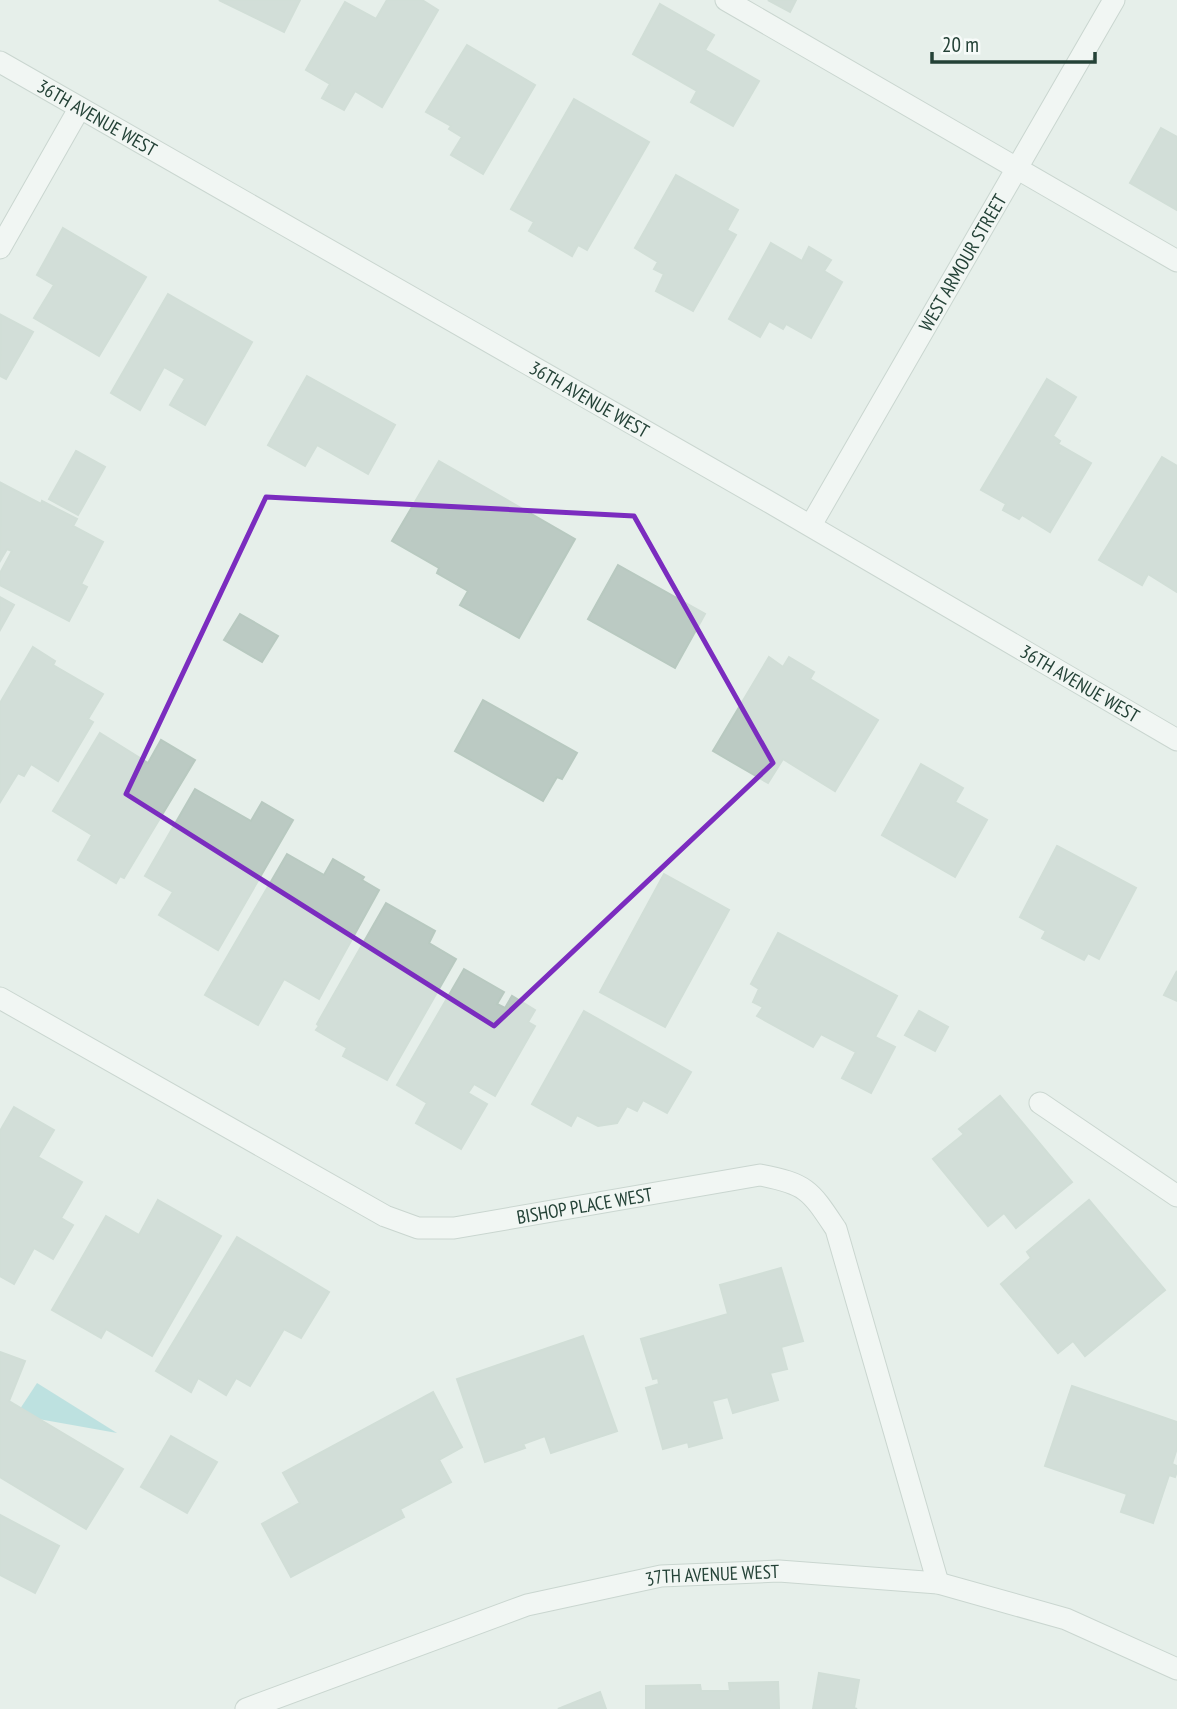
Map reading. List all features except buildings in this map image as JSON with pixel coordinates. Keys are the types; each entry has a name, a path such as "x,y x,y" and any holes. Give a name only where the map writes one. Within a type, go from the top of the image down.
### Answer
{"street":[{"path":"726,0 1177,261"},
{"name":"WEST ARMOUR STREET","path":"811,526 1114,0"},
{"name":"36TH AVENUE WEST","path":"0,62 811,526 1177,740"},
{"path":"0,248 79,108"},
{"name":"BISHOP PLACE WEST","path":"0,998 385,1216 418,1228 454,1228 760,1175 791,1181 814,1196 836,1229 938,1583"},
{"path":"1040,1104 1177,1196"},
{"name":"37TH AVENUE WEST","path":"250,1708 527,1605 660,1576 779,1571 938,1583 1066,1619 1177,1669"}],"highlighted area":[{"path":"266,497 634,516 773,763 494,1026 126,794"}],"water":[{"path":"37,1383 117,1433 16,1415"}]}
